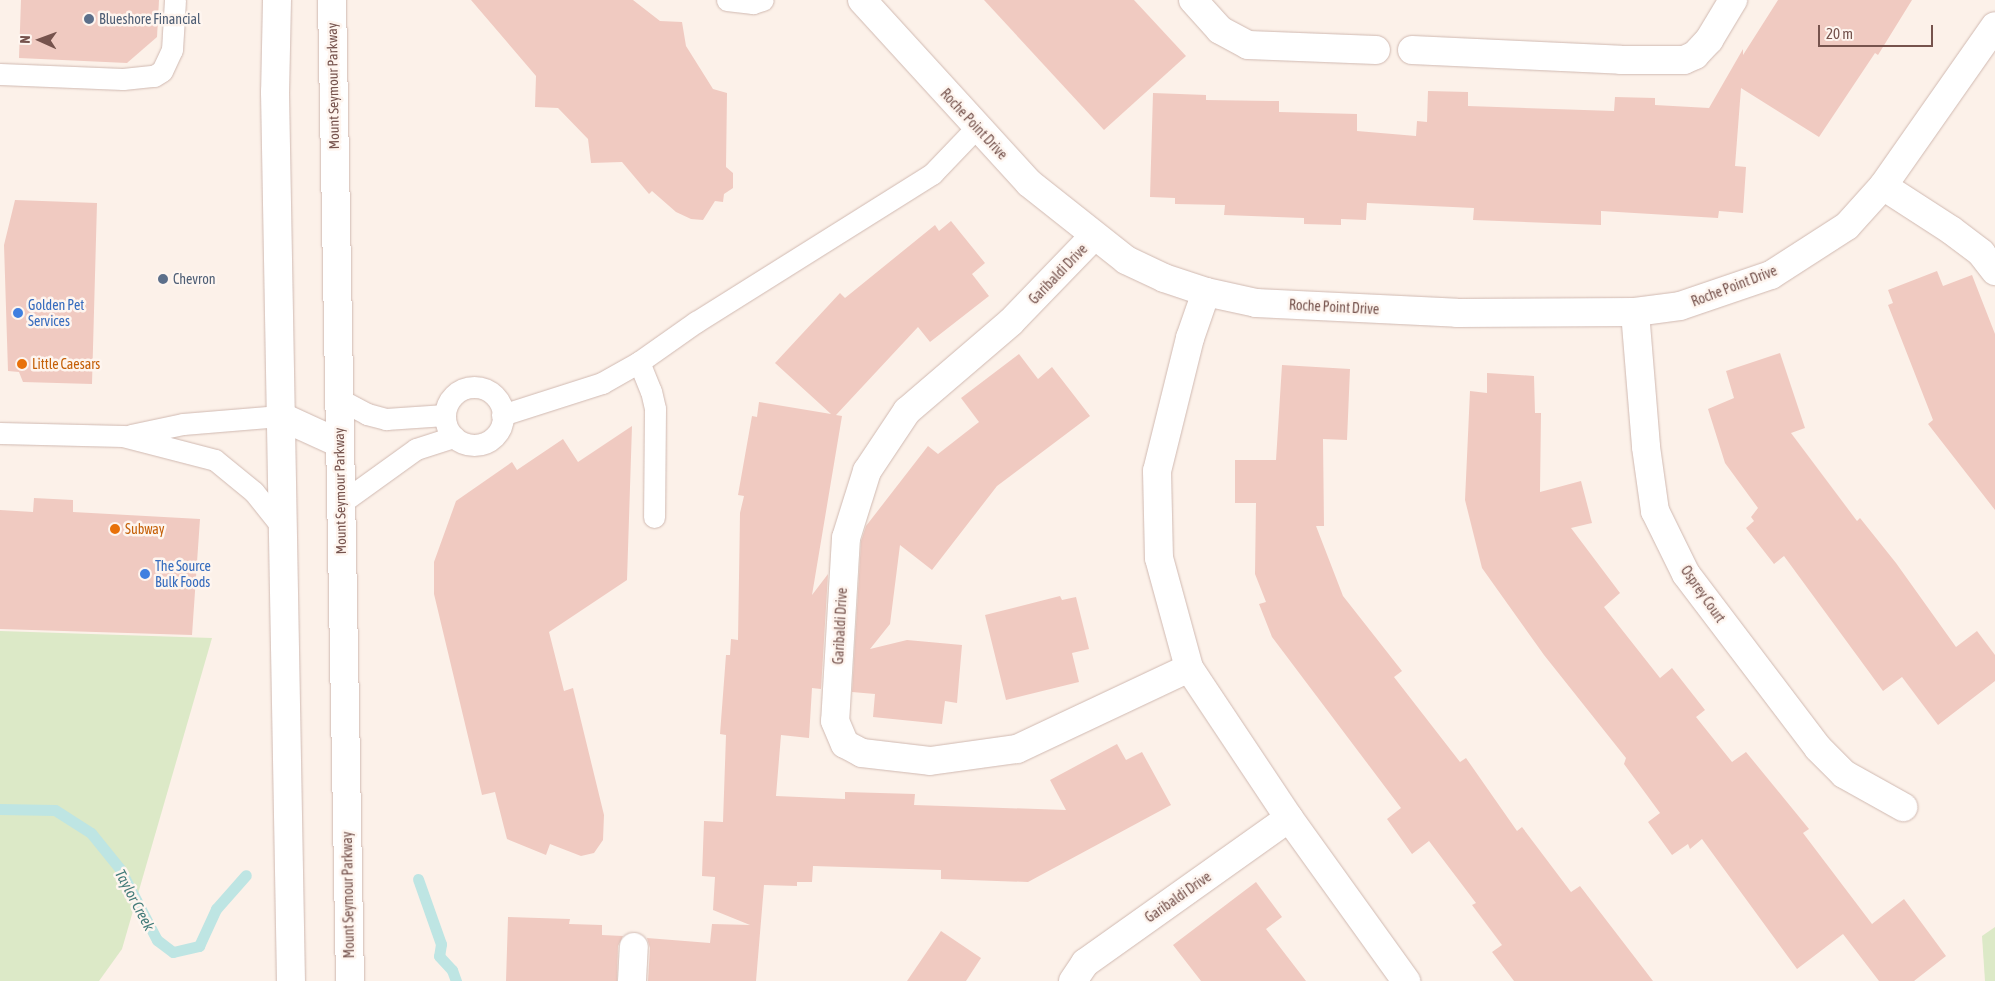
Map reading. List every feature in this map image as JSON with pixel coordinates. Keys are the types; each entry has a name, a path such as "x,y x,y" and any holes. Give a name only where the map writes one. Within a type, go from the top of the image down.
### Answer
{"street":[{"path":"277,0 280,416 291,981"},
{"name":"Mount Seymour Parkway","path":"332,0 350,981"},
{"name":"Roche Point Drive","path":"862,0 1029,183 1093,237 1126,260 1164,278 1206,292 1256,303 1457,313 1635,312 1680,306 1771,275 1847,226 1883,186 1995,26"},
{"path":"1193,0 1220,30 1248,44 1376,50"},
{"path":"1412,50 1621,60 1684,60 1695,55 1709,40 1733,0"},
{"path":"1883,186 1951,230 1981,253 1995,271"},
{"name":"Garibaldi Drive","path":"1093,237 1011,322 907,411 867,472 846,538 835,720 845,744 862,753 930,760 1017,748 1189,668"},
{"path":"1206,292 1180,374 1157,471 1159,558 1189,668 1289,818 1406,981"},
{"name":"Osprey Court","path":"1635,312 1645,438 1655,511 1686,574 1818,748 1844,774 1903,807"},
{"path":"280,416 340,443"},
{"name":"Garibaldi Drive","path":"1072,981 1085,963 1289,818"},
{"path":"632,981 634,947"}],"lane":[{"path":"0,74 123,79 154,76 162,71 172,50 175,0"},
{"path":"726,0 753,3 763,0"},
{"path":"502,415 602,383 639,362 696,322 932,174 977,127"},
{"path":"639,362 651,391 656,419 654,517"},
{"path":"475,387 495,396 502,415 502,425 488,441 464,443 454,437 447,427 445,415 454,394 475,387"},
{"path":"339,399 367,414 386,419 445,415"},
{"path":"0,433 123,436 183,424 280,416"},
{"path":"123,436 215,460 254,492 282,527"},
{"path":"341,503 416,450 454,437"}],"green space":[{"path":"0,631 212,638 122,949 99,981 0,981"},
{"path":"1995,927 1995,981 1985,981 1982,936"}],"building":[{"name":"Blueshore Financial","path":"21,0 159,0 157,37 127,63 19,58"},
{"path":"471,0 633,0 660,21 682,22 686,46 713,89 727,93 726,167 733,173 733,188 724,194 723,202 715,201 703,220 691,219 676,212 652,191 649,194 622,162 591,163 588,139 558,108 535,107 536,76"},
{"path":"984,0 1134,0 1186,56 1104,130"},
{"path":"1778,0 1912,0 1878,55 1875,53 1819,137 1741,88 1735,166 1746,167 1743,213 1719,211 1718,218 1601,211 1601,225 1473,220 1474,208 1367,203 1366,220 1341,219 1341,225 1304,224 1304,218 1224,215 1225,205 1175,204 1175,198 1150,197 1153,93 1206,95 1206,100 1279,101 1279,112 1357,114 1357,131 1416,136 1417,121 1427,122 1428,91 1468,92 1468,106 1614,111 1615,97 1655,98 1655,105 1709,108 1743,49 1743,55"},
{"path":"15,200 97,203 92,384 23,382 19,372 8,371 4,245"},
{"path":"951,221 985,263 972,274 989,296 930,342 918,327 836,415 842,416 812,595 828,574 821,689 812,688 809,738 781,735 776,796 845,799 845,792 915,794 914,805 1066,810 1050,780 1117,744 1126,760 1142,752 1171,805 1028,882 941,879 941,870 813,866 812,882 797,882 797,886 764,885 756,981 648,981 650,948 647,938 710,943 712,924 750,925 713,910 715,877 702,876 704,821 723,822 726,735 720,734 726,655 730,655 731,639 738,640 740,513 744,496 738,495 752,416 757,417 759,402 831,414 775,363 840,293 845,298 935,225 939,231"},
{"path":"1937,271 1943,286 1972,275 1995,334 1995,510 1928,424 1933,420 1888,305 1893,303 1888,290"},
{"path":"1780,353 1805,428 1791,433 1857,521 1860,518 1896,563 1956,647 1977,631 1995,655 1995,681 1938,725 1902,677 1883,691 1784,556 1774,564 1746,528 1754,521 1751,517 1758,508 1725,463 1708,409 1734,398 1726,371"},
{"path":"1019,354 1038,379 1052,367 1090,416 997,486 932,570 900,545 890,624 870,649 907,640 962,645 957,703 945,701 942,724 873,717 875,694 852,692 861,541 866,526 928,446 938,454 979,422 961,398"},
{"path":"1282,365 1350,369 1347,440 1323,439 1324,526 1316,526 1343,596 1402,671 1394,677 1460,762 1466,758 1517,831 1522,827 1571,892 1580,886 1653,981 1514,981 1492,952 1502,945 1472,905 1476,903 1429,841 1412,854 1387,819 1401,808 1272,637 1259,604 1266,602 1255,574 1256,503 1235,503 1235,460 1276,460"},
{"path":"1487,373 1534,376 1535,413 1541,413 1540,492 1581,481 1592,523 1571,528 1620,593 1604,607 1660,678 1672,668 1705,710 1696,717 1732,762 1746,752 1809,829 1803,833 1872,924 1904,899 1946,956 1914,981 1879,981 1843,934 1797,969 1702,839 1690,849 1688,844 1672,855 1648,822 1660,813 1624,764 1626,758 1544,655 1482,568 1465,500 1470,391 1487,393"},
{"path":"632,426 627,580 549,632 564,691 573,688 604,815 603,840 594,853 581,856 550,844 546,855 507,839 495,792 482,795 434,594 434,562 456,501 512,462 517,470 563,439 578,462"},
{"path":"34,498 73,500 73,512 200,519 192,635 0,629 0,510 33,512"},
{"path":"1060,596 1062,600 1076,597 1089,649 1072,653 1079,682 1006,700 985,615"},
{"path":"1256,882 1282,917 1266,929 1306,981 1201,981 1173,945"},
{"path":"508,917 570,919 569,924 602,925 602,935 623,936 618,946 617,981 506,981"},
{"path":"941,931 981,958 966,981 907,981"}],"waterway":[{"name":"Taylor Creek","path":"0,809 55,810 91,833 120,869 157,940 173,952 199,946 216,909 246,875"},
{"name":"Taylor Creek","path":"418,879 441,944 439,956 452,970 456,981"}],"place":[{"name":"Blueshore Financial","path":"89,19"},
{"name":"Chevron","path":"163,279"},
{"name":"Golden Pet Services","path":"18,313"},
{"name":"Little Caesars","path":"22,364"},
{"name":"Subway","path":"115,529"},
{"name":"The Source Bulk Foods","path":"145,574"}]}
